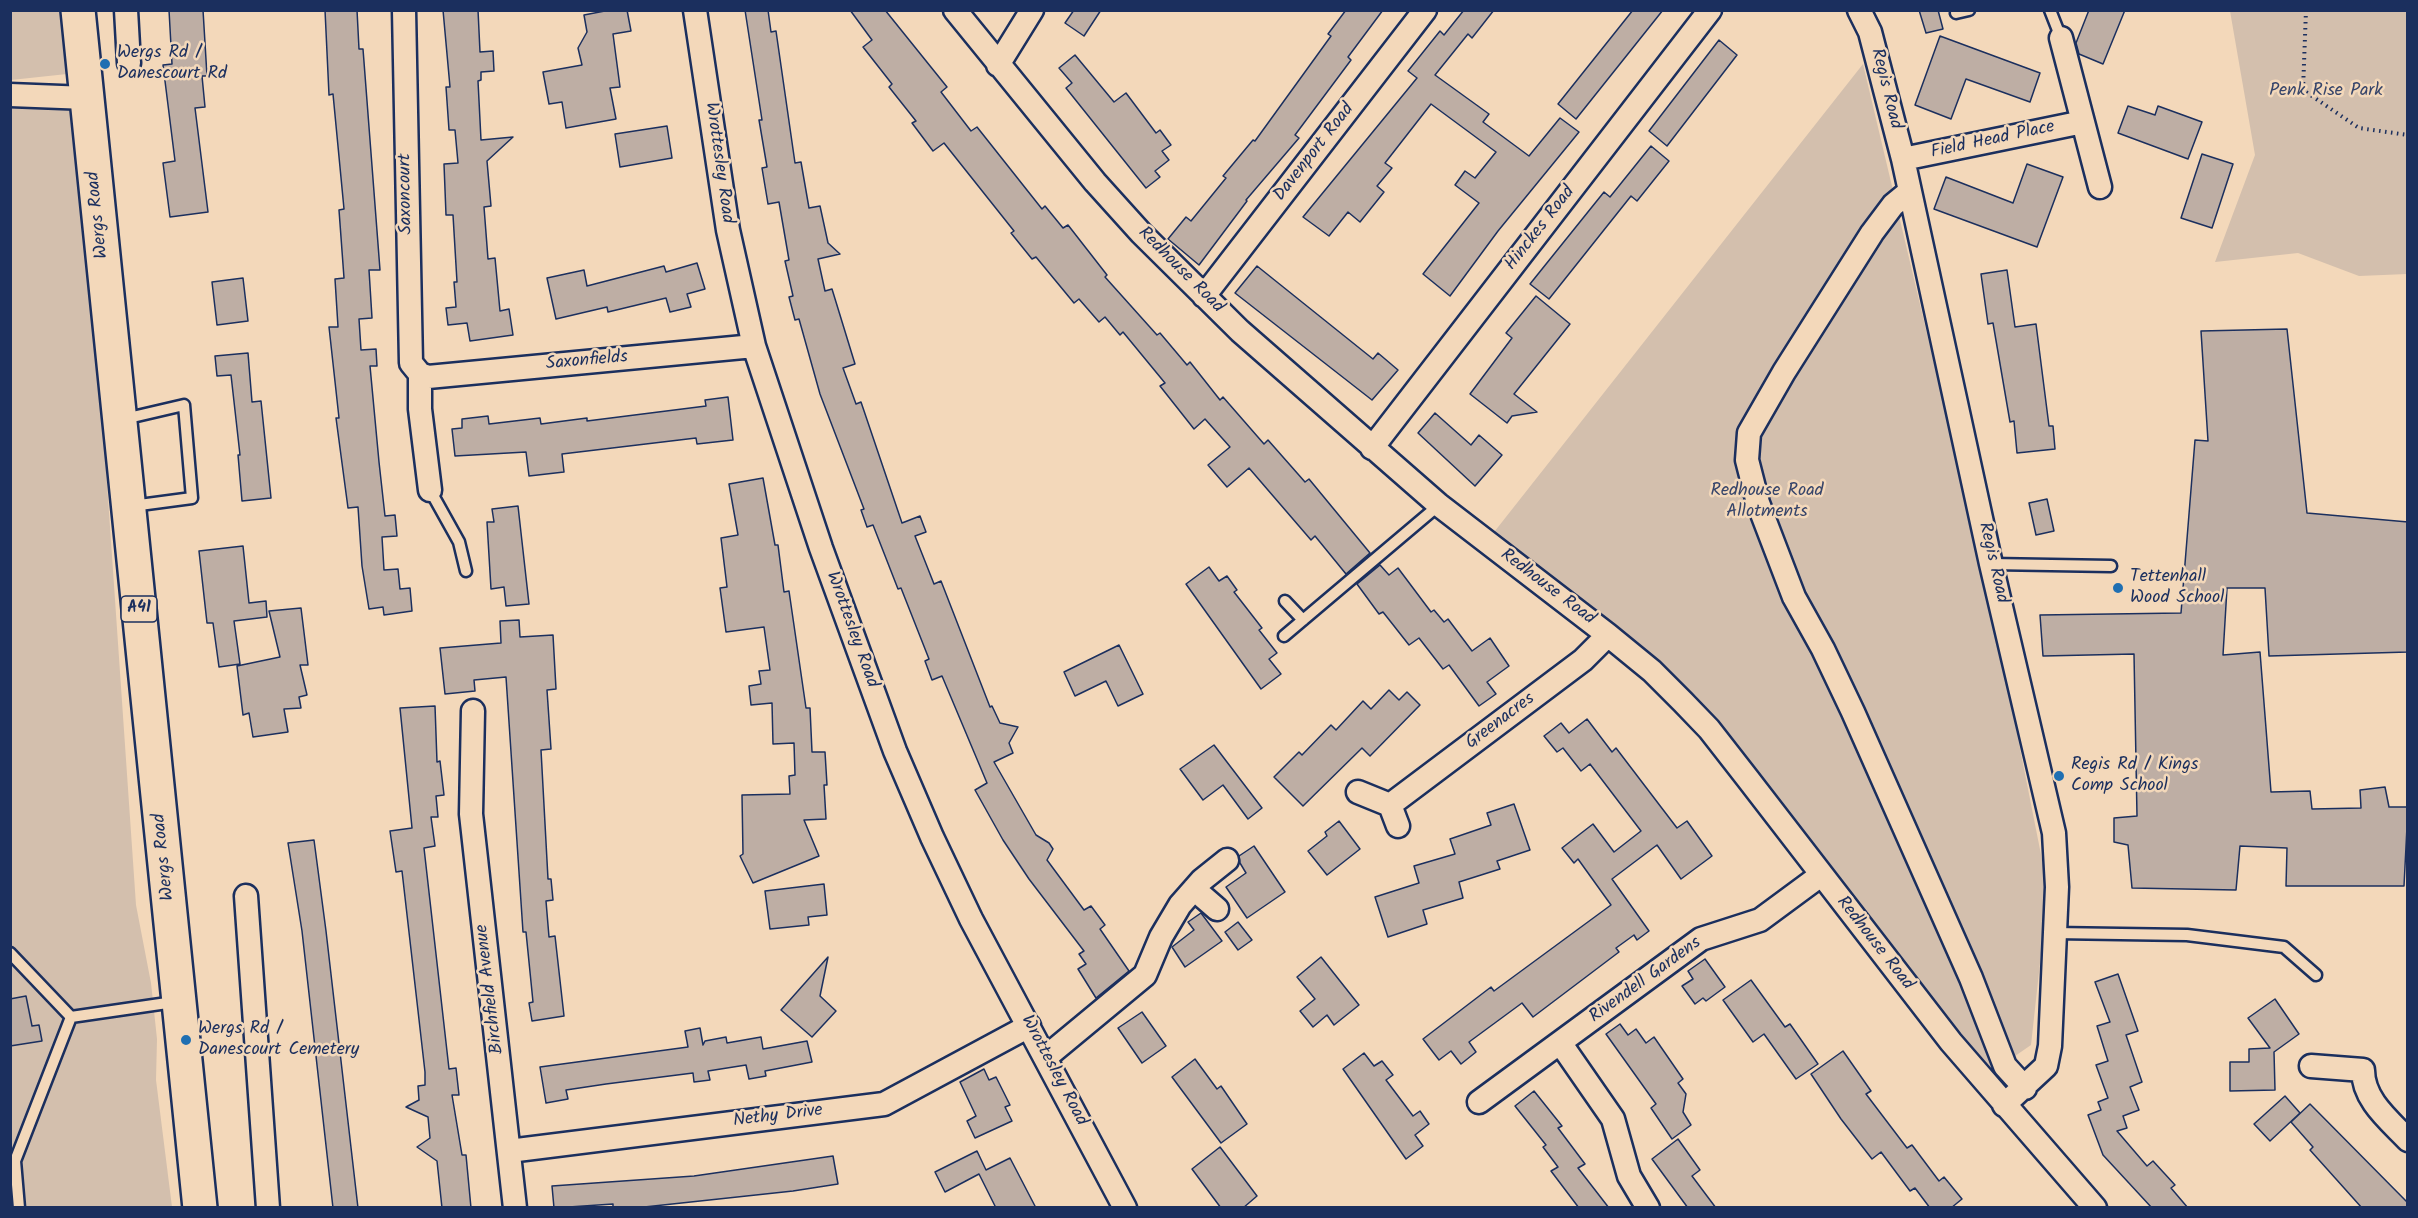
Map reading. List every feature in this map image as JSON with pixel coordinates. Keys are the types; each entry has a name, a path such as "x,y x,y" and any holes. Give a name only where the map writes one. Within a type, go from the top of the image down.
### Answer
{"highway":[{"name":"Wergs Road","path":"78,10 200,1208"}],"street":[{"path":"126,10 129,63"},
{"name":"Saxoncourt","path":"404,10 411,363 420,374 420,410 430,490"},
{"name":"Wrottesley Road","path":"695,10 728,230 754,346 821,549 895,751 971,919 1125,1208"},
{"name":"Redhouse Road","path":"955,10 1095,182 1204,296 1372,448 1439,505 1652,671 1709,729 1951,1042 2095,1208"},
{"path":"998,65 1032,10"},
{"name":"Davenport Road","path":"1204,296 1425,10"},
{"name":"Hinckes Road","path":"1372,448 1710,10"},
{"name":"Regis Road","path":"1859,10 1870,32 1903,159 1991,564 2055,833 2057,887 2050,1046 2046,1066 2025,1088 2004,1105"},
{"path":"2061,38 2100,187"},
{"path":"10,95 87,98"},
{"name":"Field Head Place","path":"1903,159 2083,122"},
{"path":"1910,191 1893,206 1872,233 1796,353 1749,433 1747,460 1758,503 1794,597 1823,649 1853,712 1966,967 2005,1066 2025,1088"},
{"name":"Saxonfields","path":"420,374 428,377 754,346"},
{"name":"Greenacres","path":"1358,792 1394,815 1583,660 1608,635"},
{"name":"Birchfield Avenue","path":"473,711 471,814 515,1208"},
{"path":"1046,1057 1145,975 1161,937 1180,905 1194,889 1227,860"},
{"name":"Rivendell Gardens","path":"1479,1102 1701,939 1760,920 1821,875"},
{"path":"1194,889 1217,909"},
{"path":"246,896 268,1208"},
{"name":"Nethy Drive","path":"509,1151 885,1104 1029,1026"},
{"path":"1561,1044 1613,1119 1629,1176 1648,1208"},
{"path":"2311,1066 2363,1070 2363,1083 2375,1105 2408,1140"}],"lane":[{"path":"1956,13 1969,10"},
{"path":"2050,10 2061,38"},
{"path":"120,420 184,405 192,498 128,506"},
{"path":"430,490 459,542 466,571"},
{"path":"1284,636 1439,505"},
{"path":"1991,564 2110,566"},
{"path":"1285,601 1303,620"},
{"path":"2054,933 2187,935 2284,947 2316,975"},
{"path":"10,953 71,1017"},
{"path":"71,1017 179,1002"},
{"path":"19,1208 13,1161 71,1017"}],"path":[{"path":"2306,10 2303,90 2360,128 2408,135"}],"green space":[{"path":"10,11 62,11 67,74 11,80"},
{"name":"Penk Rise Park","path":"2230,11 2407,11 2407,274 2359,276 2298,253 2215,262 2255,155"},
{"name":"Redhouse Road Allotments","path":"1863,64 1993,612 2048,890 2031,1045 1989,1074 1696,696 1491,536"},
{"path":"11,102 81,105 136,905 151,983 157,1039 156,1080 172,1207 11,1207"}],"building":[{"path":"169,10 203,10 207,76 202,76 205,107 195,108 208,212 170,217 163,163 175,161 163,65 172,64"},
{"path":"325,10 357,10 359,49 363,49 380,270 369,270 372,318 359,319 361,350 376,349 377,366 370,366 385,516 395,515 397,536 382,537 384,570 398,569 400,589 410,588 412,611 384,615 383,607 369,609 362,566 358,507 348,508 336,418 339,418 329,327 338,327 335,279 344,278 339,210 344,209 333,94 329,95"},
{"path":"443,10 478,10 480,52 493,51 494,71 481,72 481,80 478,81 481,140 513,137 487,161 491,206 484,207 488,259 495,258 500,311 509,309 513,335 470,341 467,323 448,325 446,308 456,307 454,282 457,282 453,215 446,215 444,164 458,163 455,130 449,130 446,87 450,87"},
{"path":"610,10 627,10 631,31 613,34 620,87 610,88 616,119 566,128 562,102 549,104 543,72 582,65 578,48 587,32 584,15"},
{"path":"745,10 768,10 771,32 776,31 795,163 801,162 809,208 820,206 828,243 840,254 818,259 825,291 832,289 855,364 843,368 856,404 861,402 902,523 920,516 926,532 915,536 934,584 941,581 990,707 992,706 1000,723 1018,727 1009,743 1013,753 994,762 1036,835 1049,843 1053,849 1047,860 1084,910 1091,906 1105,925 1100,929 1129,971 1096,998 1078,969 1086,964 1079,954 1084,951 1029,879 1003,840 975,790 987,783 942,676 932,680 925,661 929,659 873,525 867,527 861,510 864,509 820,394 799,319 795,320 789,297 793,296 785,261 789,260 779,202 768,204 762,168 767,167 759,120 762,120"},
{"path":"850,10 885,10 947,87 941,92 971,131 977,127 1042,209 1045,206 1063,228 1068,225 1107,275 1105,277 1157,335 1160,333 1187,365 1190,362 1220,400 1223,397 1264,444 1268,440 1305,482 1309,479 1370,553 1346,574 1315,536 1311,540 1249,468 1227,487 1208,465 1230,447 1205,419 1194,429 1160,386 1165,383 1123,332 1120,335 1105,317 1099,322 1079,299 1074,303 1036,257 1032,259 1011,233 1014,231 944,143 933,151 912,123 916,121 889,87 892,84 863,47 872,40"},
{"path":"1074,10 1101,10 1084,36 1065,23"},
{"path":"1346,10 1383,10 1348,57 1351,60 1295,135 1299,138 1246,200 1199,265 1168,239 1186,217 1191,221 1226,178 1223,176 1253,140 1255,141 1331,36 1328,34"},
{"path":"1464,10 1494,10 1472,38 1468,34 1435,75 1489,114 1483,122 1529,156 1560,118 1579,132 1498,231 1450,296 1423,274 1479,203 1455,185 1465,171 1475,178 1496,152 1431,104 1385,163 1392,168 1377,186 1384,192 1360,222 1348,212 1329,236 1303,217 1417,78 1408,71 1440,31 1444,35"},
{"path":"1633,10 1663,10 1576,119 1558,104"},
{"path":"1919,10 1938,10 1943,29 1926,33"},
{"path":"2089,10 2125,10 2103,64 2079,54 2076,43"},
{"path":"1940,36 2040,73 2030,102 1966,79 1951,119 1915,105"},
{"path":"1719,40 1737,55 1667,146 1649,131"},
{"path":"1075,55 1114,102 1126,93 1156,133 1160,130 1171,145 1162,151 1169,160 1155,171 1160,177 1146,188 1066,88 1072,83 1059,68"},
{"path":"2128,106 2155,115 2158,106 2202,122 2188,159 2118,133"},
{"path":"667,126 672,158 620,167 615,134"},
{"path":"1651,146 1669,161 1637,201 1631,196 1549,299 1530,284 1604,192 1610,197"},
{"path":"2202,154 2233,164 2212,228 2181,218"},
{"path":"2027,164 2063,177 2037,247 1934,209 1946,177 2013,203"},
{"path":"697,263 705,289 687,294 691,307 670,312 666,298 608,312 607,307 556,319 547,278 584,270 587,286 664,266 666,272"},
{"path":"1257,266 1373,359 1378,353 1398,370 1372,400 1235,293"},
{"path":"2007,270 2015,327 2036,324 2049,426 2053,426 2055,449 2017,453 2014,421 2010,422 1993,323 1988,324 1981,274"},
{"path":"243,278 248,321 217,325 212,282"},
{"path":"1536,296 1570,324 1514,394 1537,412 1512,416 1507,423 1470,394 1512,338 1506,333"},
{"path":"2287,329 2307,513 2408,522 2408,652 2269,656 2265,588 2227,588 2223,655 2260,652 2271,792 2310,791 2312,809 2361,808 2360,790 2385,787 2389,807 2408,807 2404,886 2286,886 2287,848 2240,846 2236,890 2132,888 2128,845 2114,842 2114,818 2137,816 2134,654 2043,656 2040,615 2181,613 2195,440 2208,441 2201,331"},
{"path":"248,353 252,402 261,401 271,498 242,501 238,455 240,455 231,375 217,376 215,356"},
{"path":"728,397 733,440 697,444 696,438 562,454 564,472 529,476 526,452 455,456 452,429 462,428 462,419 488,416 489,424 540,418 541,424 587,418 587,421 706,406 705,400"},
{"path":"1435,413 1471,445 1479,435 1502,455 1475,486 1418,433"},
{"path":"763,478 775,545 778,545 784,592 789,591 806,708 810,708 812,752 825,752 827,785 824,785 826,819 804,820 819,856 753,883 740,856 743,854 742,795 790,794 789,776 795,775 794,743 773,744 772,703 751,705 749,686 761,684 759,671 770,670 764,627 726,632 720,588 727,587 721,538 738,535 729,484"},
{"path":"2047,499 2054,531 2036,535 2029,503"},
{"path":"518,506 529,604 506,606 504,587 491,589 487,522 494,522 492,509"},
{"path":"243,546 249,603 266,601 267,617 234,621 240,664 219,667 213,623 207,623 199,551"},
{"path":"1380,565 1389,575 1398,568 1431,612 1434,610 1444,622 1448,619 1472,651 1490,638 1509,666 1487,682 1496,694 1479,706 1449,665 1443,669 1419,638 1409,645 1383,612 1379,614 1357,584"},
{"path":"1209,567 1219,581 1227,576 1237,590 1234,592 1262,628 1259,630 1277,653 1269,659 1281,674 1261,689 1186,584"},
{"path":"301,608 308,665 300,665 307,695 299,697 301,708 284,709 288,732 253,737 249,713 243,715 237,666 280,657 269,611"},
{"path":"519,620 520,637 553,635 556,689 547,690 551,749 541,750 548,879 551,879 553,900 546,901 549,937 555,936 564,1016 532,1021 529,1003 533,1002 526,932 523,932 506,677 474,680 475,691 445,694 440,648 501,643 500,621"},
{"path":"1119,645 1143,694 1118,706 1106,681 1075,696 1064,672"},
{"path":"1389,690 1399,700 1407,692 1420,705 1370,756 1362,748 1303,806 1274,777 1299,752 1302,755 1331,725 1336,730 1363,701 1371,709"},
{"path":"435,706 437,762 440,761 444,795 436,796 438,817 431,817 435,846 424,848 449,1069 456,1068 459,1095 452,1095 462,1155 466,1155 471,1208 442,1208 437,1161 417,1147 430,1138 428,1117 406,1107 419,1100 418,1086 425,1085 425,1072 402,871 396,872 390,831 412,828 400,708"},
{"path":"1587,719 1612,752 1616,748 1677,828 1687,821 1712,856 1681,879 1657,845 1612,879 1649,931 1637,940 1634,935 1616,948 1619,952 1533,1017 1522,1003 1469,1042 1476,1052 1461,1064 1451,1051 1439,1060 1423,1039 1491,987 1494,991 1611,905 1578,859 1574,863 1562,848 1593,824 1614,852 1641,831 1590,764 1581,771 1563,748 1557,752 1544,736 1561,723 1569,733"},
{"path":"1214,745 1262,808 1248,819 1223,785 1203,800 1180,769"},
{"path":"1514,804 1530,850 1497,861 1500,869 1459,882 1463,898 1423,910 1427,924 1388,937 1375,897 1419,883 1414,866 1455,854 1450,839 1491,825 1487,813"},
{"path":"1339,821 1360,849 1327,875 1308,851 1327,836 1325,832"},
{"path":"314,840 358,1208 333,1208 302,931 288,843"},
{"path":"1254,846 1285,892 1247,918 1226,887 1246,873 1239,856"},
{"path":"824,884 827,915 808,917 809,925 770,929 765,891"},
{"path":"1201,913 1222,941 1185,967 1172,947 1194,930 1188,922"},
{"path":"1238,922 1252,940 1238,950 1225,932"},
{"path":"828,957 820,996 836,1011 812,1037 781,1010"},
{"path":"1321,957 1359,1005 1334,1025 1327,1015 1313,1027 1300,1011 1315,999 1297,977"},
{"path":"1705,959 1725,987 1706,1001 1703,998 1695,1004 1682,986 1693,979 1688,971"},
{"path":"2118,974 2138,1031 2126,1035 2142,1082 2130,1087 2139,1110 2123,1116 2127,1128 2117,1131 2147,1166 2153,1161 2175,1185 2171,1188 2188,1208 2152,1208 2103,1155 2088,1115 2101,1110 2098,1102 2108,1098 2096,1065 2108,1061 2097,1026 2110,1022 2095,982"},
{"path":"1751,980 1785,1027 1790,1024 1818,1064 1796,1079 1764,1034 1753,1042 1723,1000"},
{"path":"26,996 32,1026 39,1025 42,1041 10,1046 10,999"},
{"path":"2275,999 2299,1034 2274,1052 2275,1090 2230,1091 2230,1062 2249,1062 2249,1049 2270,1048 2248,1018"},
{"path":"1142,1012 1166,1046 1142,1063 1118,1028"},
{"path":"1620,1024 1628,1035 1636,1029 1646,1043 1654,1037 1683,1079 1678,1083 1686,1094 1683,1112 1691,1125 1672,1139 1651,1108 1656,1104 1606,1034"},
{"path":"700,1028 703,1045 705,1041 726,1037 727,1043 761,1037 763,1049 807,1041 812,1062 765,1071 766,1076 749,1079 746,1065 708,1071 710,1080 694,1082 693,1073 566,1090 568,1099 546,1103 540,1067 688,1047 685,1031"},
{"path":"1843,1051 1871,1091 1866,1094 1907,1148 1912,1145 1939,1181 1944,1177 1962,1199 1951,1208 1930,1208 1915,1188 1910,1191 1881,1152 1872,1159 1841,1119 1811,1074"},
{"path":"1364,1053 1374,1066 1382,1061 1393,1075 1386,1080 1413,1116 1420,1111 1429,1124 1415,1135 1423,1146 1406,1159 1343,1069"},
{"path":"1195,1059 1217,1089 1221,1086 1247,1124 1221,1143 1172,1077"},
{"path":"984,1069 989,1080 996,1077 1010,1105 1005,1107 1012,1121 975,1138 967,1121 976,1116 960,1082"},
{"path":"1534,1091 1562,1126 1558,1128 1585,1164 1578,1168 1609,1208 1579,1208 1551,1171 1558,1167 1543,1147 1546,1145 1515,1106"},
{"path":"2285,1096 2300,1113 2270,1141 2254,1124"},
{"path":"2310,1104 2408,1203 2408,1208 2362,1208 2310,1150 2313,1147 2291,1122"},
{"path":"1678,1139 1700,1170 1692,1176 1716,1208 1688,1208 1652,1159"},
{"path":"1220,1147 1257,1196 1243,1208 1221,1208 1192,1169"},
{"path":"977,1151 986,1170 1010,1158 1036,1208 996,1208 979,1174 945,1192 935,1172"},
{"path":"833,1156 838,1184 635,1208 613,1208 613,1204 554,1208 552,1186 694,1176"}],"place":[{"name":"Wergs Rd / Danescourt Rd","path":"105,64"},
{"name":"Tettenhall Wood School","path":"2118,588"},
{"name":"Regis Rd / Kings Comp School","path":"2059,776"},
{"name":"Wergs Rd / Danescourt Cemetery","path":"186,1040"}]}
